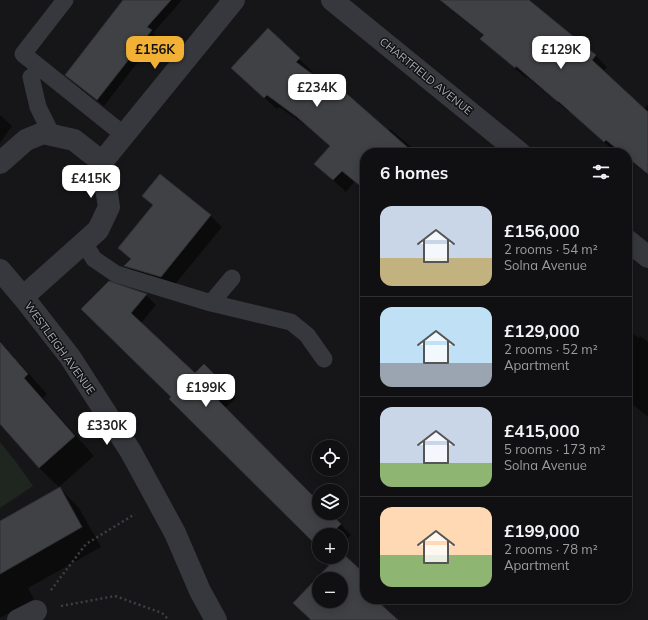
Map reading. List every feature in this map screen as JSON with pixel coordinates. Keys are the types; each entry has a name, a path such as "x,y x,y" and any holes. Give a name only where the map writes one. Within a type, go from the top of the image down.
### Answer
{"street":[{"path":"102,162 234,0"},
{"name":"CHARTFIELD AVENUE","path":"332,0 514,148"},
{"path":"0,163 26,140 43,133 74,140 102,162 110,207 98,230 23,297"},
{"path":"632,244 648,257"},
{"name":"WESTLEIGH AVENUE","path":"0,270 70,357 96,396 158,500 175,533 200,591 216,620"}],"lane":[{"path":"65,0 23,54 124,135"},
{"path":"31,77 38,107 52,135"},
{"path":"84,243 94,259 116,274 211,302 291,322 307,335 324,359"},
{"path":"211,302 232,278"}],"path":[{"path":"29,614 86,544 158,500"},
{"path":"29,614 115,596 162,614 169,620"}],"shaded area":[{"path":"0,442 33,486 0,508"}],"building":[{"path":"123,0 171,0 147,27 152,30 97,100 65,75"},
{"path":"440,0 529,0 596,55 592,60 648,112 648,174 632,161 632,148 616,148 606,140 604,142 516,66 515,68 480,39 484,35"},
{"path":"268,28 300,58 296,62 344,98 347,94 408,148 360,148 360,186 342,171 333,180 314,164 330,146 297,117 267,95 264,98 231,68"},
{"path":"160,174 211,215 161,277 124,266 131,259 118,248 153,205 142,196"},
{"path":"109,281 147,294 131,313 195,373 204,364 226,386 215,397 312,495 312,520 337,520 341,524 337,528 312,528 312,541 169,399 171,397 81,309"},
{"path":"0,342 28,374 24,378 75,436 39,468 0,424"},
{"path":"60,487 82,527 0,574 0,521"},
{"path":"348,558 360,569 360,604 380,604 398,620 311,620 293,603 312,583 312,608 348,608 348,572 323,572 330,564 348,564"}]}
